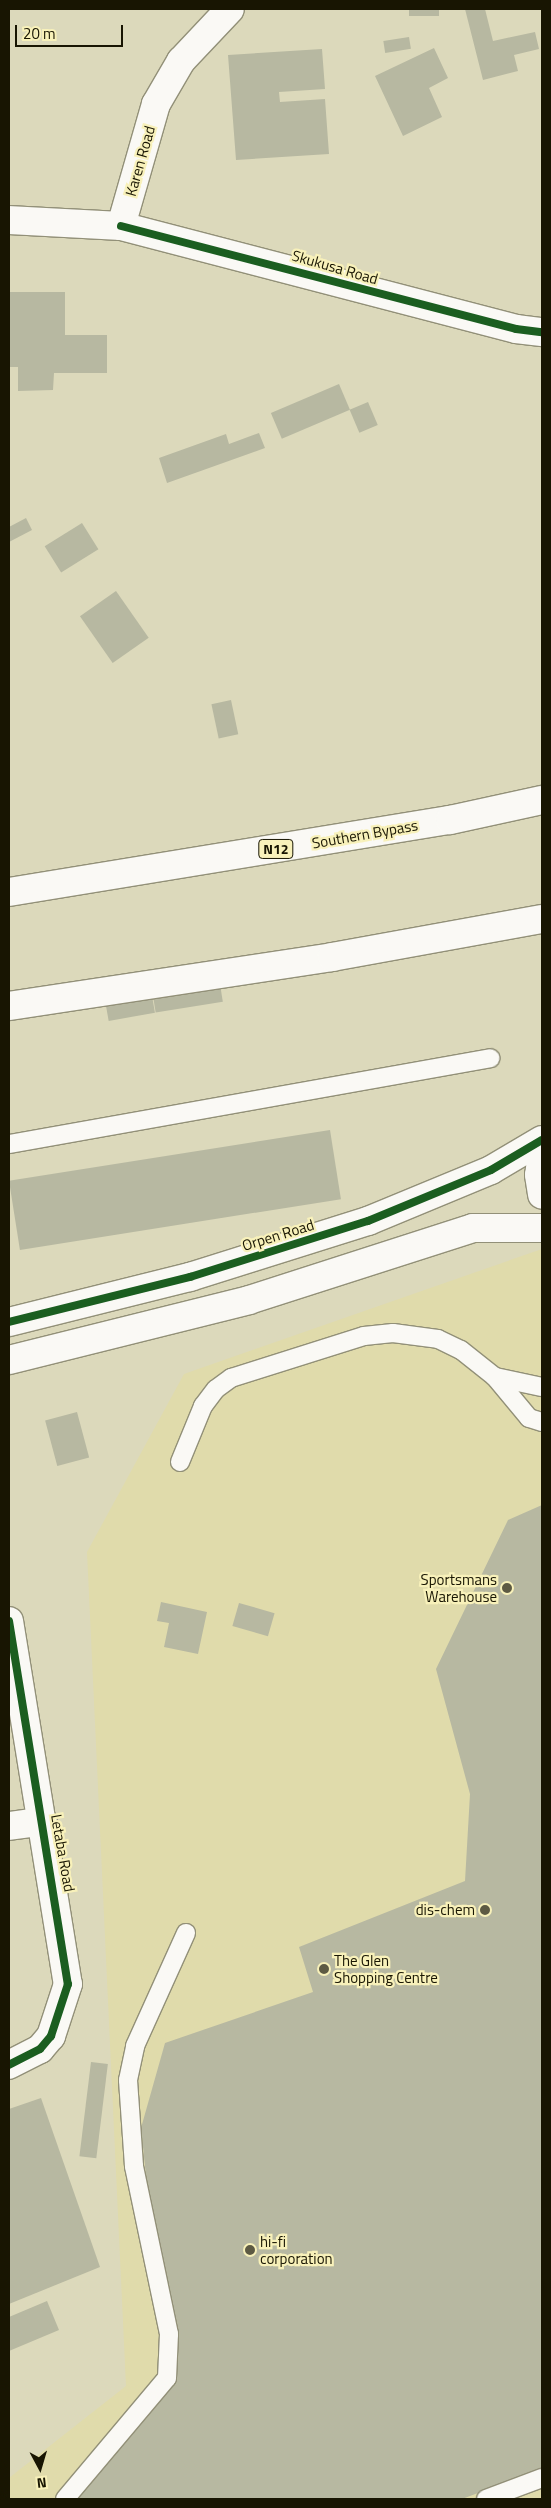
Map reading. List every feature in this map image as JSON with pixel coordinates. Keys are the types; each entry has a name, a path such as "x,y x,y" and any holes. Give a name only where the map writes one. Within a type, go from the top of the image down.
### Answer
{"main road":[{"name":"Karen Road","path":"121,226 156,104 181,61 230,9"},
{"path":"9,220 121,226"},
{"name":"Skukusa Road","path":"121,226 516,329 542,332"},
{"name":"Southern Bypass","path":"9,892 440,821 542,800"},
{"path":"9,1006 332,957 542,919"},
{"name":"Orpen Road","path":"9,1322 190,1277 368,1221 491,1170 542,1140"},
{"path":"542,1152 538,1175 542,1195"},
{"path":"9,1360 249,1300 472,1228 542,1228"},
{"name":"Letaba Road","path":"9,1621 68,1984 51,2036 40,2049 9,2065"},
{"path":"9,1826 43,1821"}],"lane":[{"path":"9,1144 490,1058"},
{"path":"180,1462 203,1406 216,1389 252,1369 346,1341 393,1334 438,1339 461,1350 495,1377 529,1418 542,1422"},
{"path":"495,1377 542,1387"},
{"path":"65,2499 167,2378 169,2334 134,2166 128,2080 135,2046 186,1933"},
{"path":"486,2499 542,2478"}],"shaded area":[{"name":"The Glen Shopping Centre","path":"542,1249 542,2499 9,2499 9,2478 126,2386 87,1552 184,1374"}],"building":[{"path":"409,9 439,9 439,16 409,16"},
{"path":"465,9 485,9 493,41 535,32 539,49 514,55 518,71 483,80"},
{"path":"409,37 411,49 385,53 383,41"},
{"path":"434,48 448,78 429,88 442,117 403,136 375,76"},
{"path":"322,49 325,89 279,92 280,102 325,99 329,154 236,160 228,55"},
{"path":"9,292 65,292 65,335 107,335 107,373 54,373 53,390 18,391 18,367 9,367"},
{"path":"339,384 350,410 282,439 271,413"},
{"path":"368,402 378,425 359,433 350,410"},
{"path":"259,433 265,448 167,483 159,458 226,434 229,444"},
{"path":"26,518 32,530 9,542 9,527"},
{"path":"82,523 98,549 61,573 45,546"},
{"path":"116,591 149,638 113,663 80,616"},
{"path":"231,700 238,734 219,738 211,704"},
{"path":"220,984 223,1002 156,1012 153,995"},
{"path":"152,996 155,1013 109,1021 106,1004"},
{"path":"330,1130 341,1199 20,1250 9,1181"},
{"path":"77,1412 89,1457 57,1466 45,1421"},
{"path":"542,1505 542,2469 462,2499 66,2499 168,2385 141,2128 165,2043 313,1992 299,1947 465,1881 470,1794 436,1669 508,1520"},
{"path":"161,1602 207,1612 198,1654 164,1647 169,1623 157,1621"},
{"path":"239,1603 275,1613 268,1636 232,1626"},
{"path":"91,2062 108,2064 96,2158 79,2156"},
{"path":"41,2098 100,2267 9,2304 9,2109"},
{"path":"47,2301 59,2330 9,2351 9,2317"}],"cycle path":[{"path":"121,226 516,329 542,332"},
{"path":"9,1322 190,1277 368,1221 491,1170 542,1140"},
{"path":"9,1621 68,1984 51,2036 40,2049 9,2065"}],"place":[{"name":"Sportsmans Warehouse","path":"507,1588"},
{"name":"dis-chem","path":"485,1910"},
{"name":"The Glen Shopping Centre","path":"324,1969"},
{"name":"hi-fi corporation","path":"250,2250"}]}
